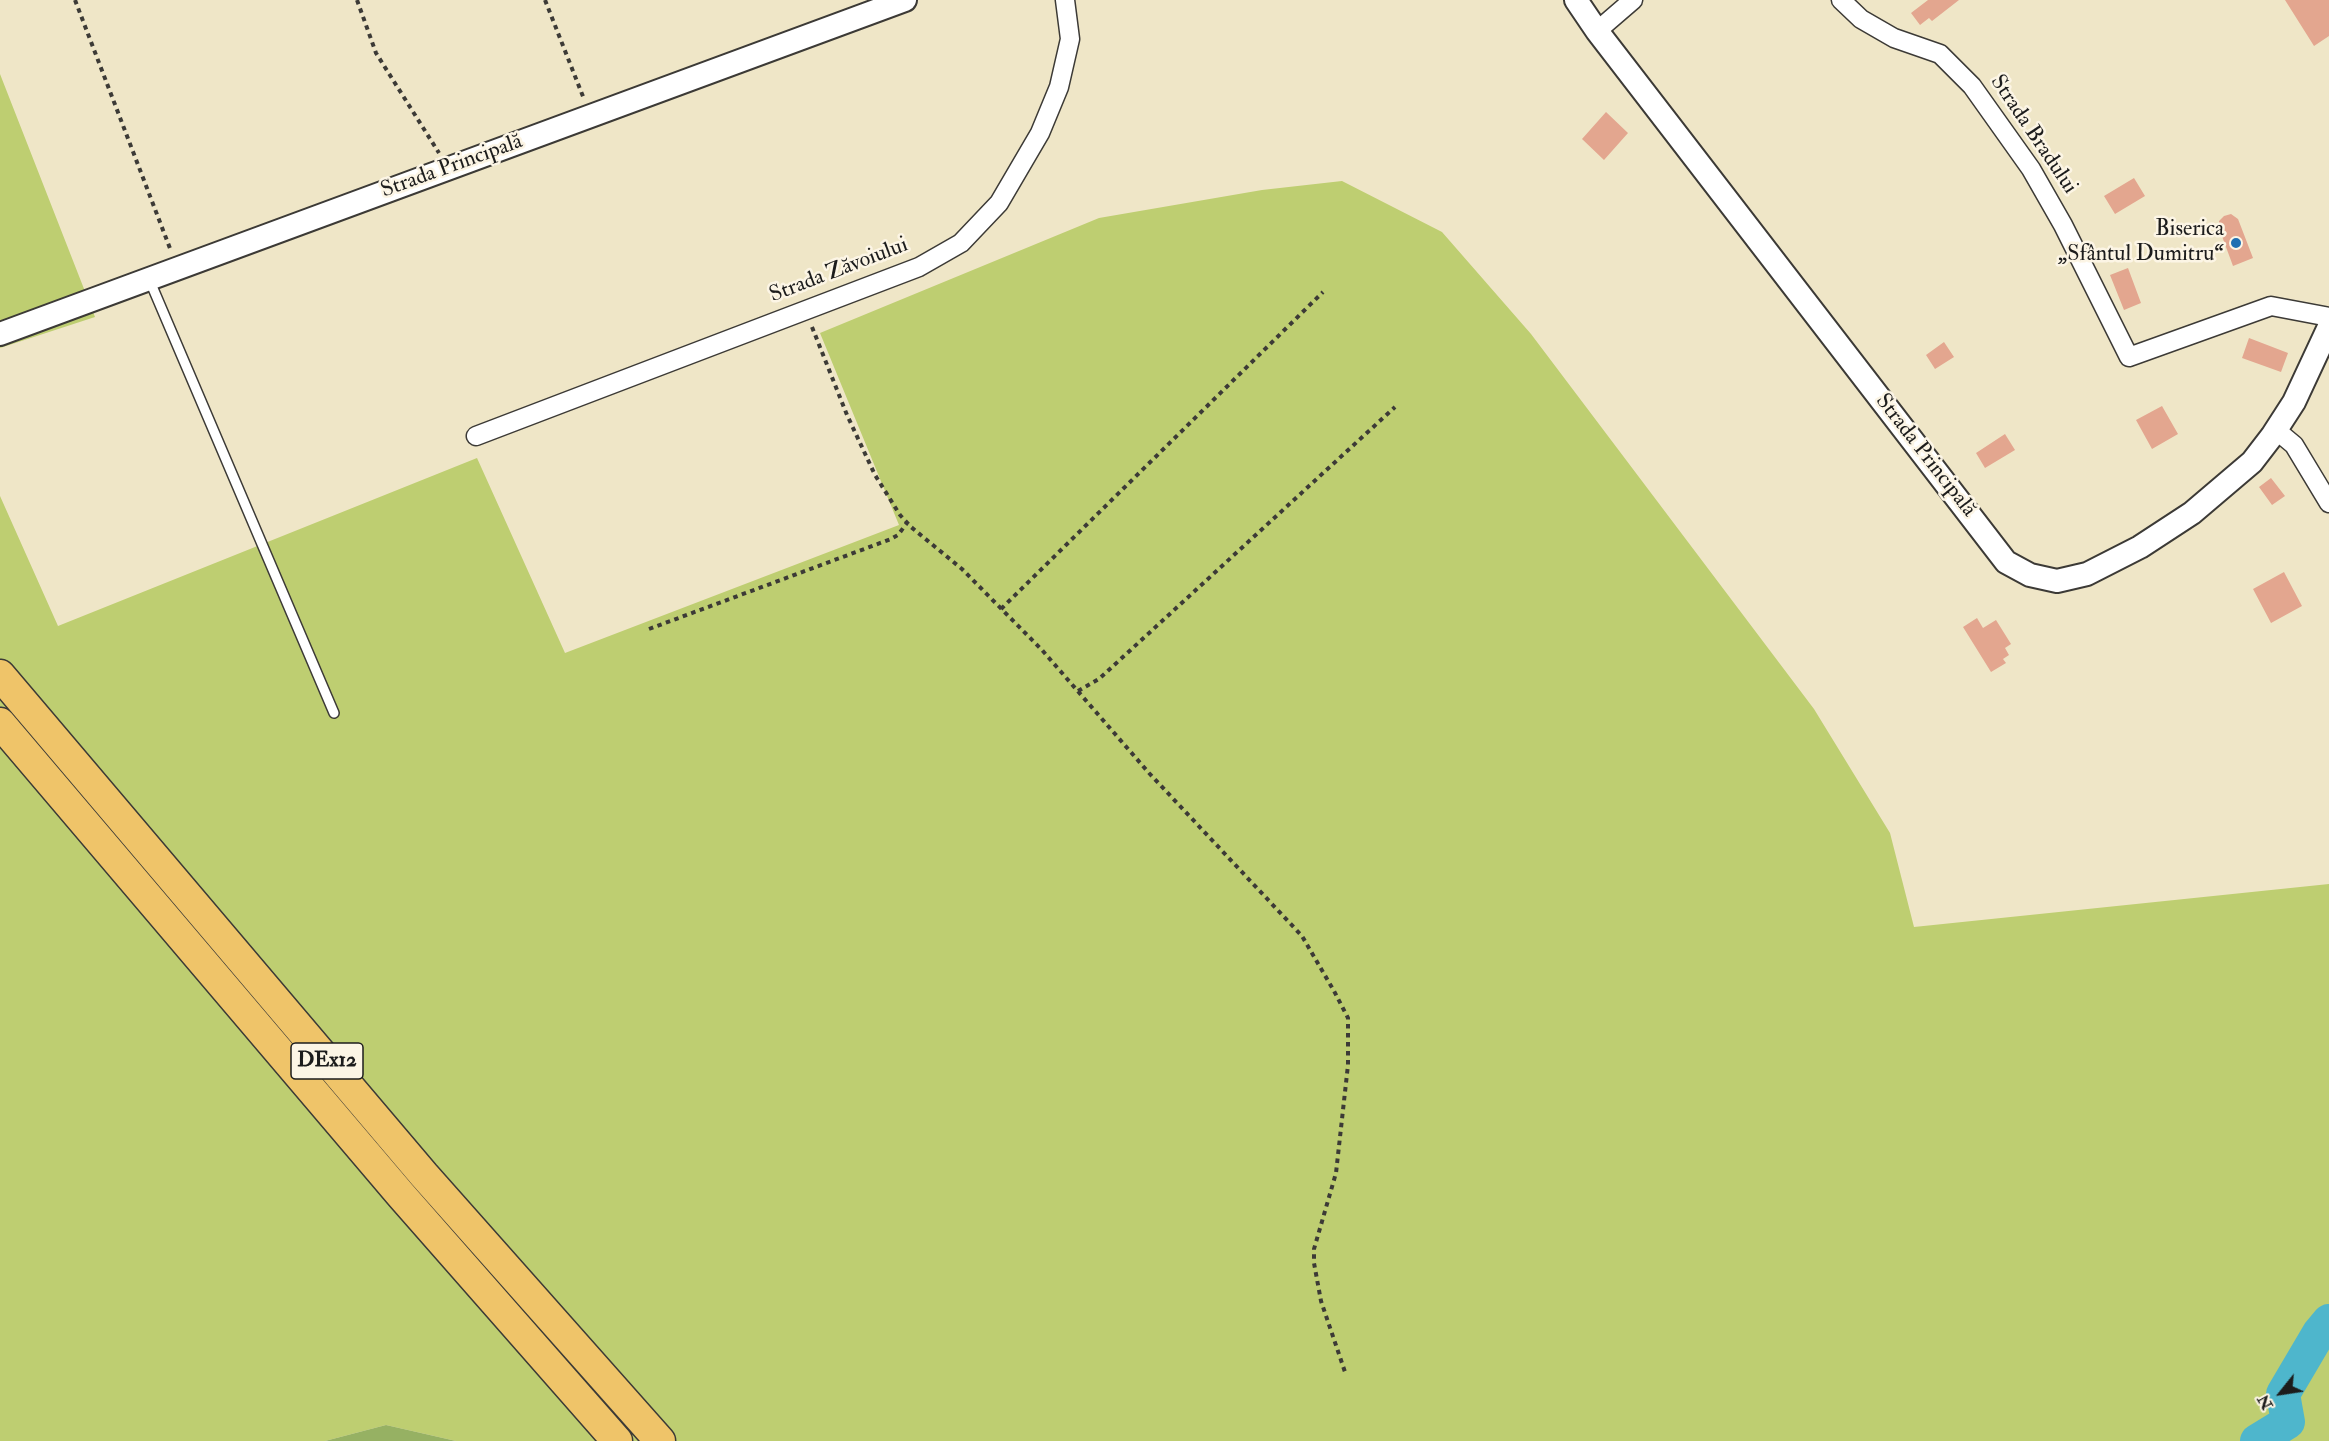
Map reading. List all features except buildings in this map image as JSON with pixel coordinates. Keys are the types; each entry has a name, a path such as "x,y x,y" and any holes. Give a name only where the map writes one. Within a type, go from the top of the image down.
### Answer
{"highway":[{"name":"DEx12","path":"0,675 439,1192 660,1441"},
{"name":"DEx12","path":"0,723 401,1195 617,1441"}],"street":[{"name":"Strada Principală","path":"0,334 904,0"},
{"name":"Strada Zăvoiului","path":"476,436 919,267 961,243 999,203 1040,133 1059,87 1070,39 1065,0"},
{"name":"Strada Principală","path":"1575,0 2006,562 2031,575 2057,581 2086,574 2140,547 2192,513 2252,462 2276,430 2294,402 2329,327"},
{"path":"1597,31 1633,0"},
{"name":"Strada Bradului","path":"1841,0 1861,19 1894,38 1940,54 1972,86 2036,178 2063,225 2128,357 2271,306 2329,317"},
{"path":"2276,430 2294,445 2329,503"}],"lane":[{"path":"150,279 334,713"}],"path":[{"path":"75,0 177,269"},
{"path":"357,0 376,52 449,168"},
{"path":"545,0 591,116"},
{"path":"1001,609 1323,292"},
{"path":"805,310 847,415 875,475 907,523 962,569 1042,650 1149,773 1302,936 1348,1018 1348,1065 1336,1173 1314,1249 1314,1263 1322,1301 1346,1375"},
{"path":"1078,691 1099,679 1395,406"},
{"path":"649,629 891,539 898,535 907,523"}],"green space":[{"path":"0,74 95,317 0,348"},
{"path":"1342,181 1442,232 1531,334 1814,709 1890,833 1914,927 2329,884 2329,1441 456,1441 386,1425 325,1441 0,1441 0,496 58,626 477,458 565,653 899,525 820,333 1099,218 1262,190"},
{"path":"386,1425 456,1441 325,1441"}],"waterway":[{"path":"2257,1441 2288,1422 2283,1394 2319,1333 2329,1321"}],"place":[{"name":"Biserica „Sfântul Dumitru“","path":"2236,243"}]}
